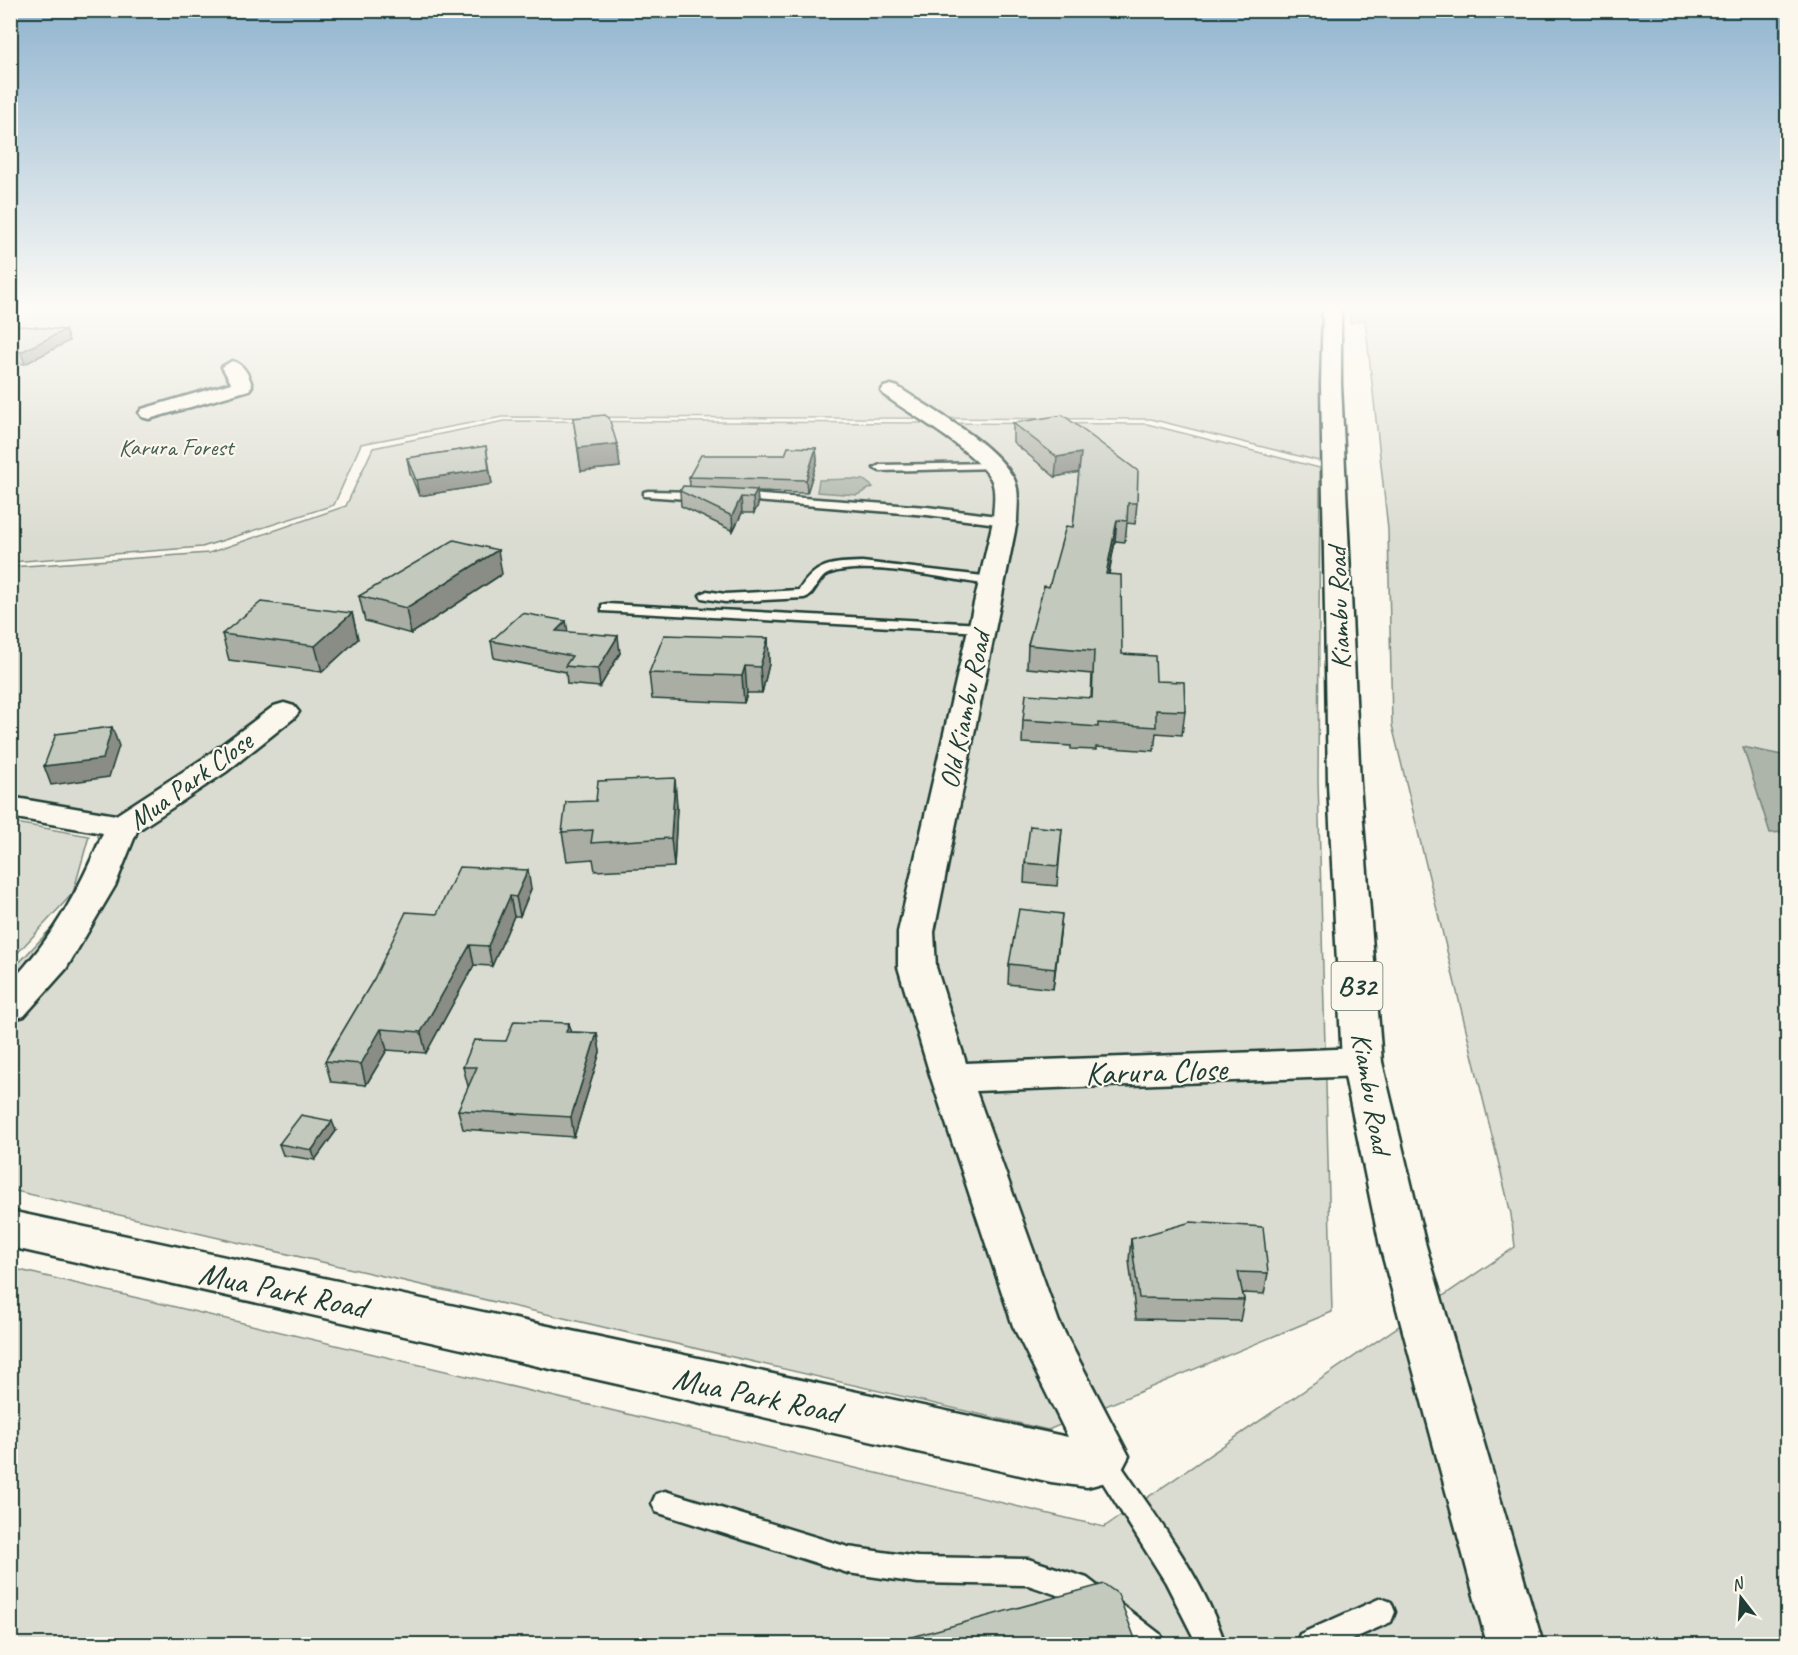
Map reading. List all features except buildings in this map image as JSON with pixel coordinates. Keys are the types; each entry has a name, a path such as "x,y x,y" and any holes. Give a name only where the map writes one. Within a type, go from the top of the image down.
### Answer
{"main road":[{"path":"148,413 211,397 242,385"},
{"name":"Kiambu Road","path":"1331,385 1344,784 1362,1062 1403,1246 1515,1644"},
{"name":"Old Kiambu Road","path":"891,391 993,466 1006,489 1005,521 916,939 917,967 951,1078"},
{"name":"Mua Park Close","path":"10,1007 53,960 98,886 122,826 215,765 285,712"},
{"path":"10,807 122,826"},
{"name":"Karura Close","path":"951,1078 1362,1062"},
{"path":"951,1078 1037,1326 1100,1449 1102,1458"},
{"name":"Mua Park Road","path":"10,1229 1051,1458 1087,1464 1099,1462 1102,1458"}],"lane":[{"path":"880,468 993,466"},
{"path":"648,494 831,503 1005,521"},
{"path":"707,594 725,598 804,594 808,586 823,571 848,567 992,580"},
{"path":"607,608 982,628"},
{"path":"1102,1458 1166,1554 1199,1615 1211,1644"},
{"path":"665,1503 848,1560 918,1570 1028,1572 1077,1588 1150,1644"},
{"path":"1310,1644 1381,1612"}],"green space":[{"name":"Karura Forest","path":"11,385 1334,385 1343,467 1151,419 502,417 361,444 334,505 202,547 11,562"},
{"path":"1372,385 1787,385 1787,1644 11,1644 11,1268 1104,1527 1515,1247 1511,1214 1392,725 1388,529"},
{"path":"504,421 1147,424 1320,468 1318,780 1332,1312 1048,1430 11,1190 10,822 89,836 73,893 11,960 16,966 84,893 100,839 93,830 11,816 11,567 209,553 346,506 373,448"}],"shaded area":[{"path":"819,480 864,480 873,487 857,495 817,492"},
{"path":"1743,747 1787,756 1787,832 1770,833"}]}
